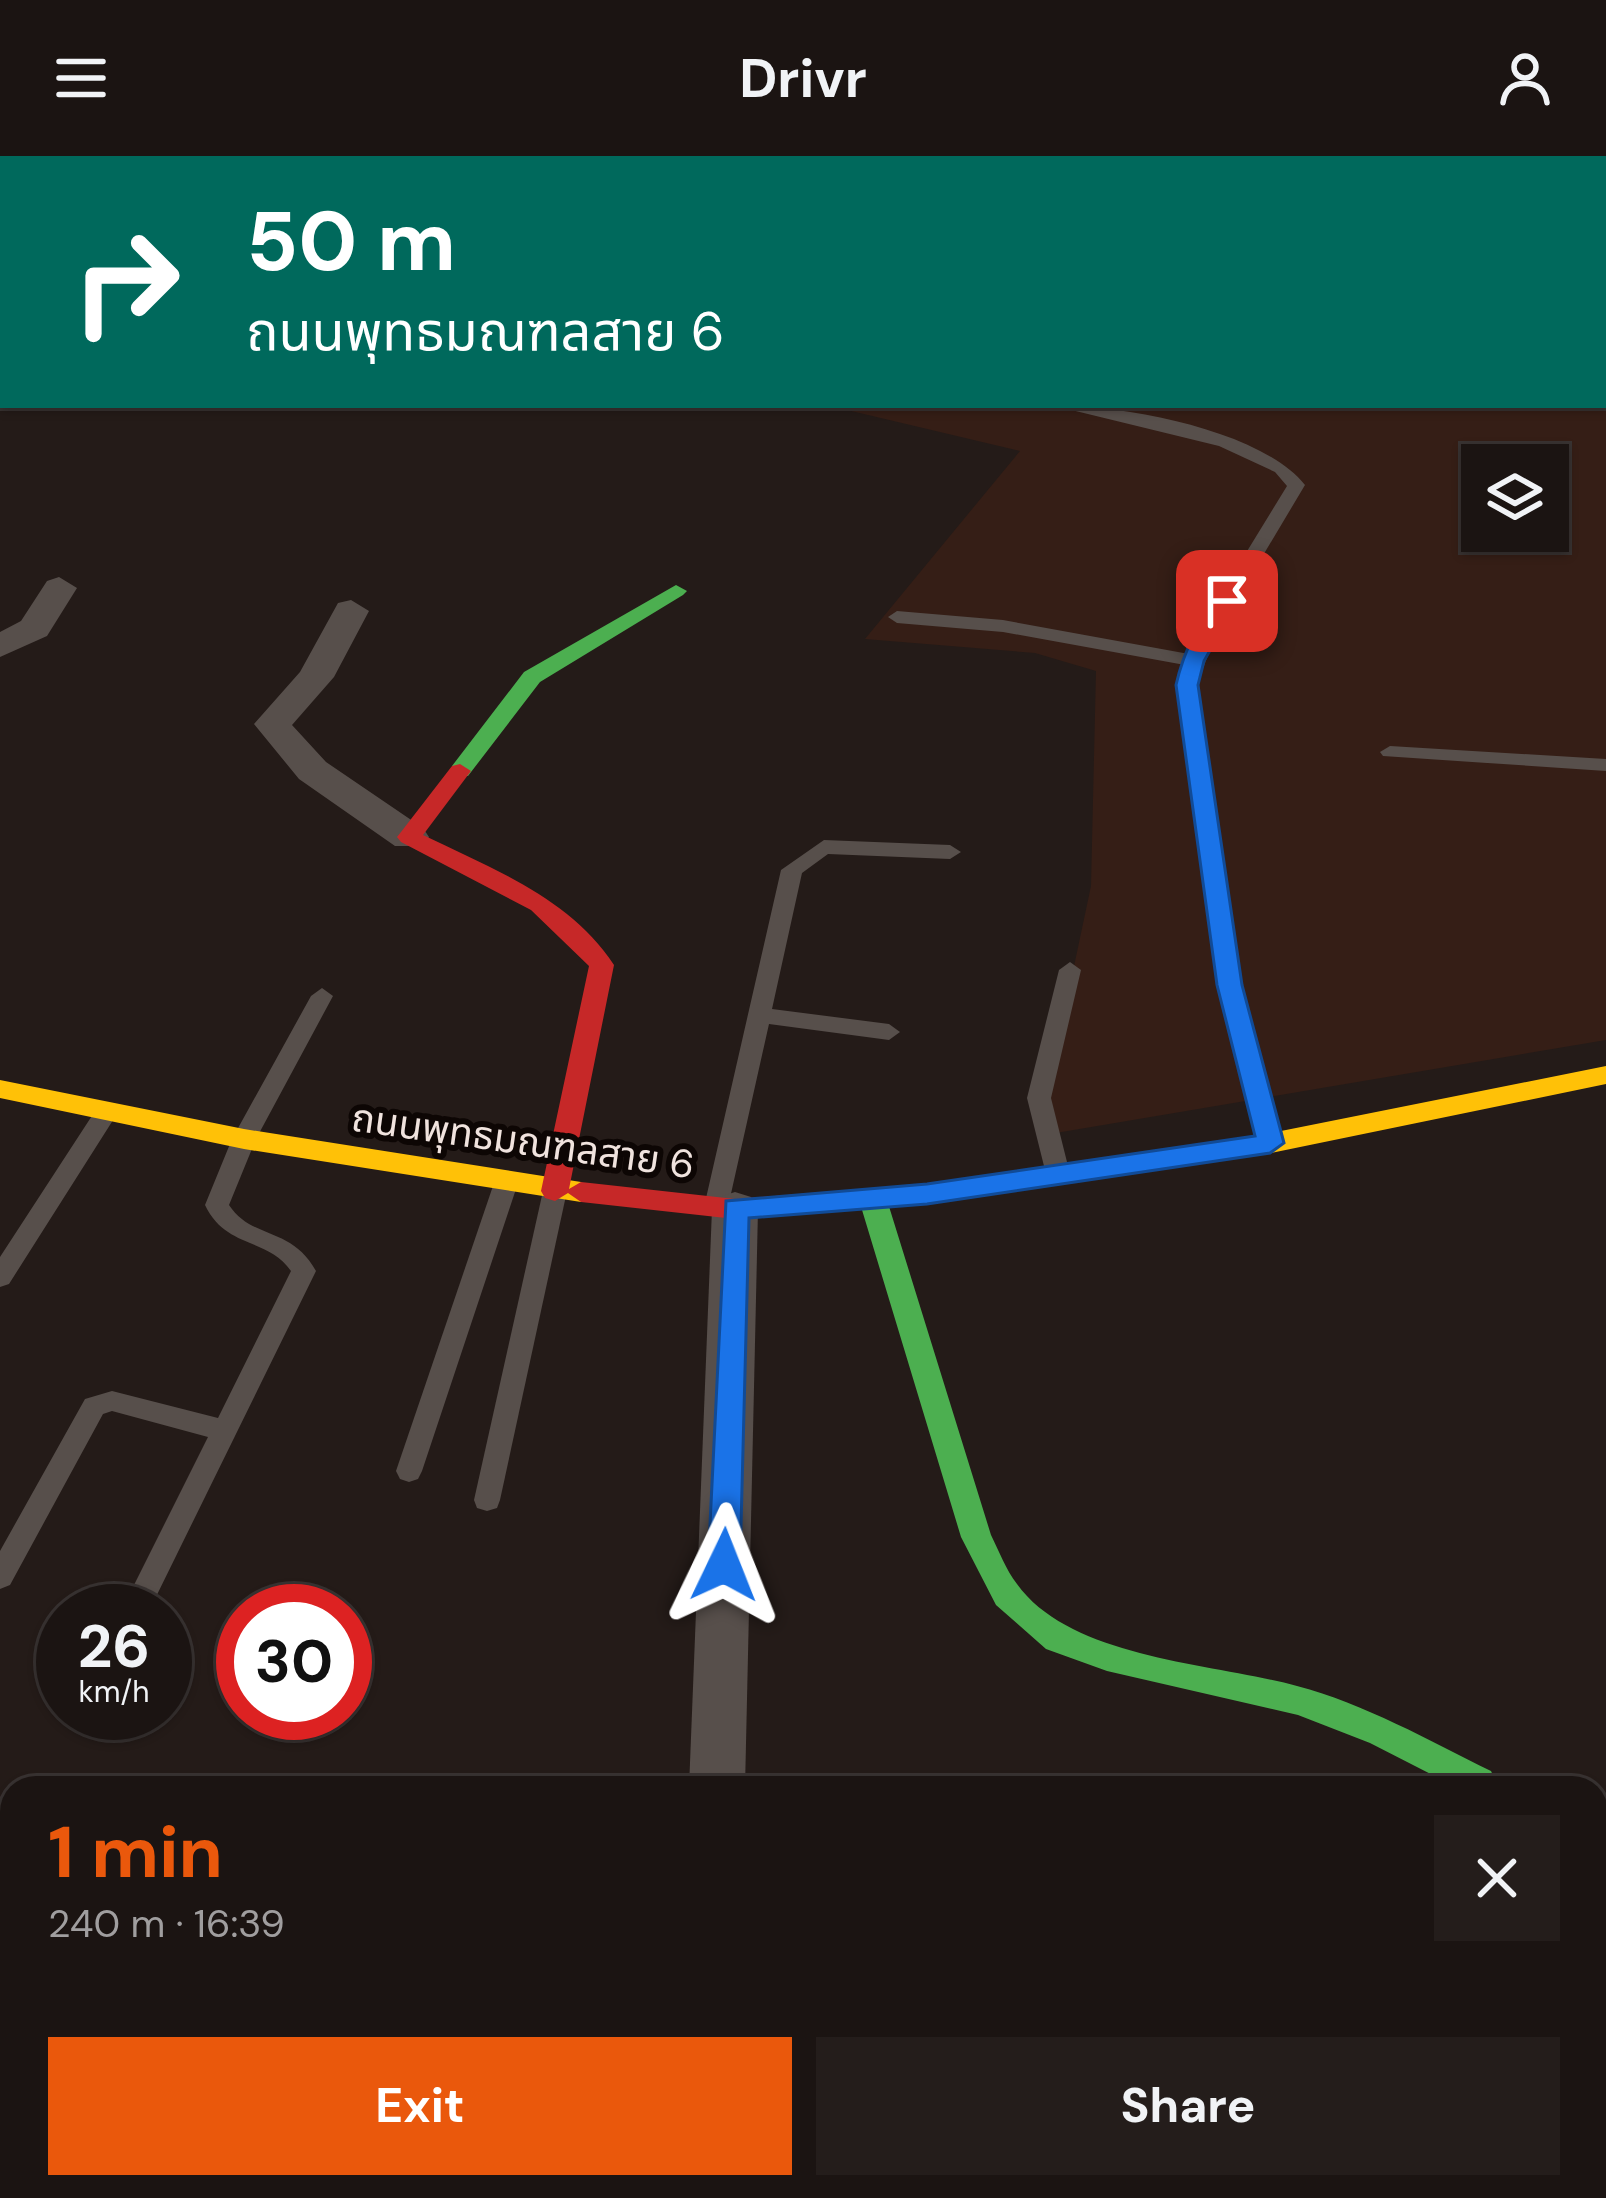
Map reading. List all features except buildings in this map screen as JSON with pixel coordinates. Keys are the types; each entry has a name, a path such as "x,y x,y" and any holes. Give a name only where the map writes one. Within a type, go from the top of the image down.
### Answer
{"street":[{"path":"0,646 34,628 58,588"},
{"path":"409,837 532,677 676,591"},
{"path":"351,611 316,677 274,724 278,738 409,837 566,922 591,944 602,965 555,1191"},
{"name":"ถนนพุทธมณฑลสาย 6","path":"0,1089 244,1139 506,1184 726,1208 873,1200 1051,1176 1270,1143 1606,1076"},
{"path":"873,1200 976,1537 1007,1596 1057,1639 1107,1657 1300,1701 1382,1732 1466,1776"},
{"path":"717,1776 726,1208"}],"lane":[{"path":"1073,408 1232,445 1288,470 1296,485 1193,661 1187,685 1230,985 1270,1143"},
{"path":"897,616 1004,626 1193,661"},
{"path":"1390,752 1606,765"},
{"path":"726,1208 760,1015 792,870 807,854 824,847 950,852"},
{"path":"1051,1176 1039,1098 1070,970"},
{"path":"148,1584 304,1271 289,1248 220,1216 217,1205 244,1139 322,996"},
{"path":"760,1015 889,1032"},
{"path":"0,1277 107,1111"},
{"path":"409,1471 506,1184"},
{"path":"487,1500 555,1191"},
{"path":"0,1577 94,1406 112,1400 224,1430"}],"shaded area":[{"path":"839,408 1606,408 1606,1040 1038,1136 1091,886 1096,671 1035,653 865,639 1020,451"}],"traffic: fast":[{"path":"460,771 532,677 676,591"},
{"path":"873,1200 976,1537 1007,1596 1057,1639 1107,1657 1300,1701 1382,1733 1467,1776"}],"traffic: slow":[{"path":"1052,1176 1271,1143 1606,1075"},
{"path":"0,1089 244,1139 581,1192"}],"traffic: jam":[{"path":"460,771 409,837 539,905 584,942 602,965 555,1191"},
{"path":"581,1192 735,1209 927,1194 1052,1176"}],"route":[{"path":"724,1565 735,1209 927,1194 1270,1143 1230,985 1187,685 1193,661 1227,601"}]}
